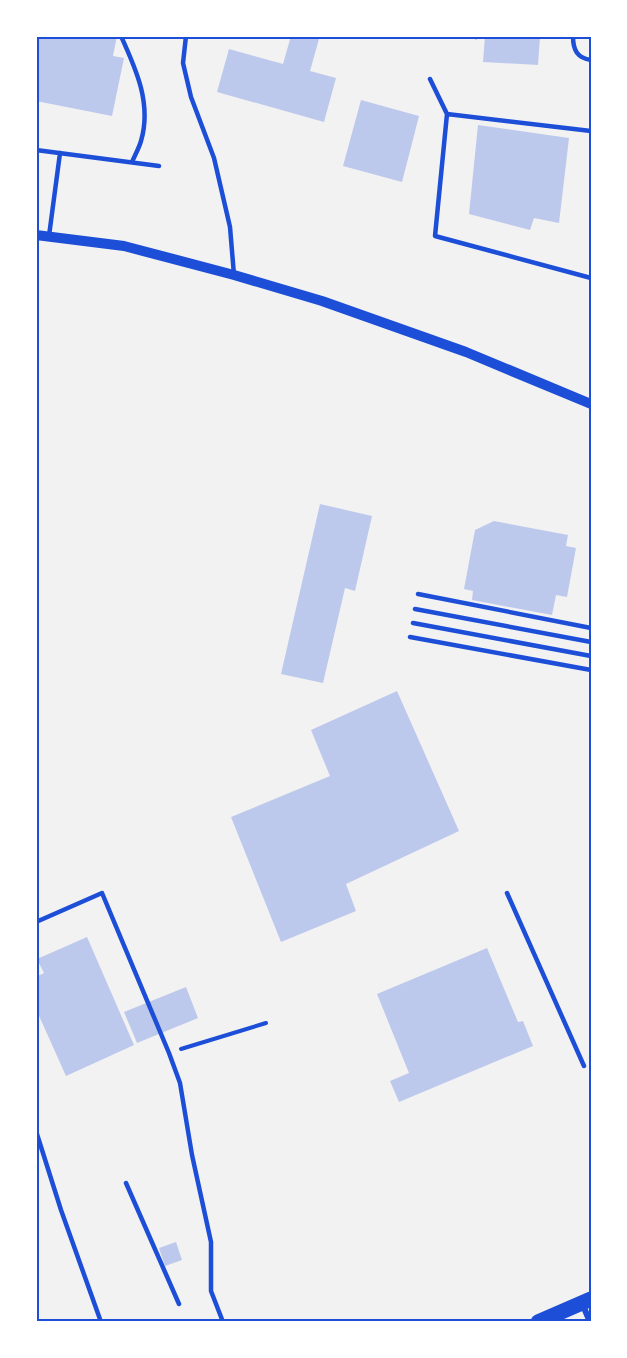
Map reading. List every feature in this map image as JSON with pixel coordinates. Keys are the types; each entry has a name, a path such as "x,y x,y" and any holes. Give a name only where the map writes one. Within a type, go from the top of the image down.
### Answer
{"main road":[{"path":"546,1320 587,1301"}],"street":[{"path":"36,235 124,246 321,301 466,352 591,405"},
{"path":"587,1301 590,1322"}],"lane":[{"path":"121,36 139,77 143,97 144,120 141,140 132,162"},
{"path":"186,36 183,63 190,97 214,158 230,227 234,275"},
{"path":"573,36 577,53 582,58 591,60"},
{"path":"430,79 447,114 435,236 591,278"},
{"path":"447,114 591,130"},
{"path":"36,150 159,166"},
{"path":"50,237 60,153"},
{"path":"418,594 591,628"},
{"path":"415,609 591,642"},
{"path":"413,623 591,656"},
{"path":"410,637 591,670"},
{"path":"36,922 102,893 180,1083 192,1155 211,1242 211,1291 223,1322"},
{"path":"507,893 584,1066"},
{"path":"36,1131 101,1322"},
{"path":"126,1183 179,1304"}],"path":[{"path":"169,1053 266,1023"}],"building":[{"path":"36,36 117,36 113,56 124,58 112,116 36,101"},
{"path":"291,36 308,36 319,39 310,71 336,78 324,122 217,92 229,49 283,64"},
{"path":"485,36 540,36 538,65 483,62"},
{"path":"361,100 419,116 402,182 343,166"},
{"path":"478,125 569,138 559,223 534,218 530,230 469,214"},
{"path":"320,504 372,516 355,591 345,588 323,683 281,674"},
{"path":"494,521 568,535 566,546 576,548 567,597 556,595 552,615 472,600 473,591 464,589 475,530"},
{"path":"397,691 459,831 346,884 356,911 281,942 231,817 330,776 311,730"},
{"path":"87,937 134,1045 66,1076 36,1009 36,977 44,973 37,959"},
{"path":"487,948 518,1022 523,1021 533,1046 399,1102 390,1081 409,1073 377,994"},
{"path":"186,987 198,1018 137,1043 124,1012"},
{"path":"176,1242 182,1260 165,1266 159,1248"}]}
